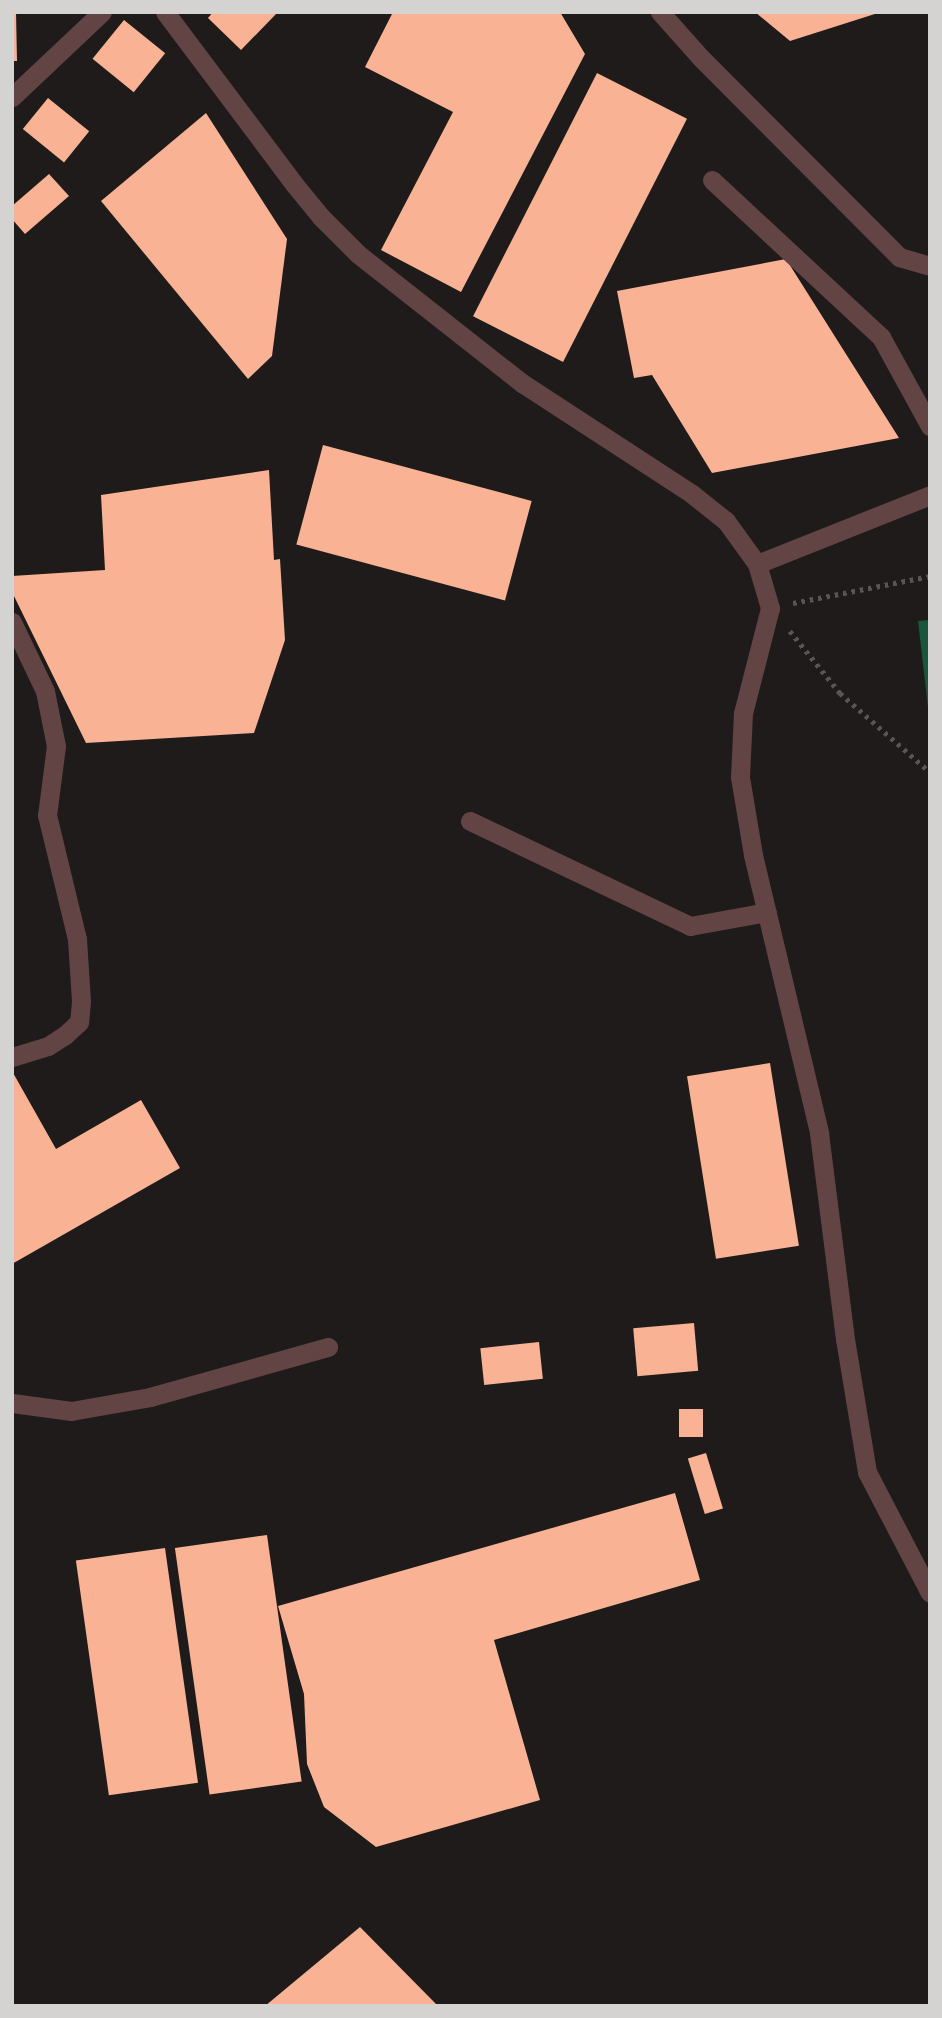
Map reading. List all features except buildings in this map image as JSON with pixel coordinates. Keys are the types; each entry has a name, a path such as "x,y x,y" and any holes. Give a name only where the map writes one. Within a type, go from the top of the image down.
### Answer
{"street":[{"path":"12,97 102,12"},
{"path":"165,12 294,184 321,217 359,254 522,383 692,494 726,521 757,564 770,608 743,713 740,777 767,912 819,1133 844,1325 867,1472 930,1593"},
{"path":"660,12 701,58 899,257 930,266"},
{"path":"712,180 881,337 930,426"},
{"path":"757,564 930,495"},
{"path":"12,622 45,691 56,746 47,815 77,939 81,1001 79,1022 65,1035 48,1046 12,1057"},
{"path":"470,821 690,926 767,912"},
{"path":"12,1403 71,1411 150,1398 328,1346"}],"path":[{"path":"930,576 770,608 840,692 930,772"}],"green space":[{"path":"930,620 930,725 918,621"}]}
